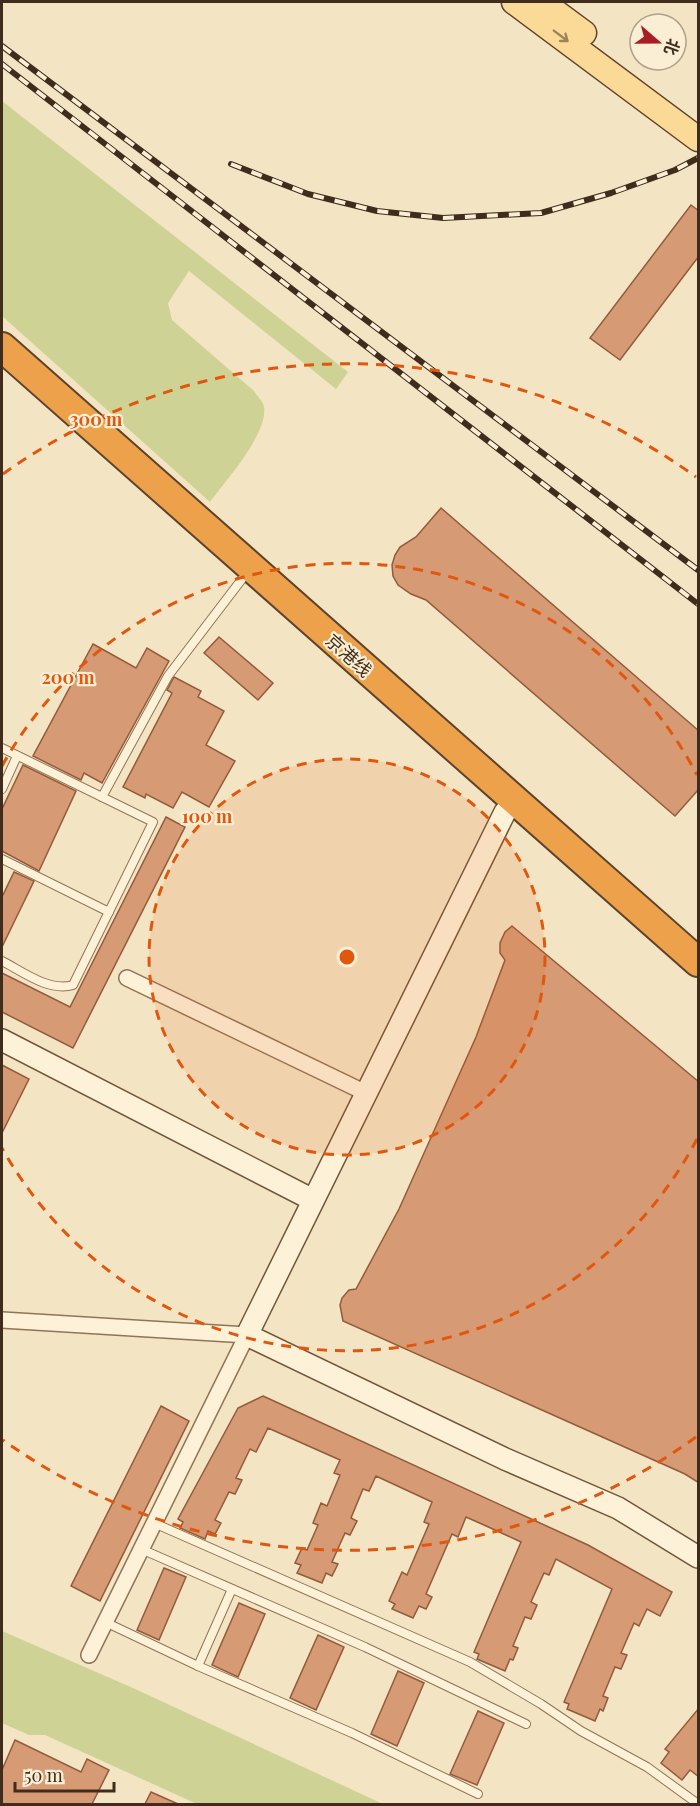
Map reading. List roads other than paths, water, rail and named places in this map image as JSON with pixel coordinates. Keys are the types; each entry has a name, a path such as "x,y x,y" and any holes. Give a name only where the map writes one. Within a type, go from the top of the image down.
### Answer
{"highway":[{"name":"京港线","path":"2,347 699,962"},
{"name":"京港线","path":"2,367 699,981"}],"main road":[{"path":"514,2 699,139"},
{"path":"542,2 699,119"}],"street":[{"path":"89,1655 505,812"},
{"path":"127,978 366,1093"},
{"path":"2,1040 314,1200"},
{"path":"2,1320 246,1335 505,1459 618,1508 699,1557"}],"lane":[{"path":"102,797 168,676 242,579"},
{"path":"2,748 153,822 73,985 65,988 54,987 2,961"},
{"path":"2,789 17,756"},
{"path":"2,859 109,912"},
{"path":"154,1523 470,1662 541,1704 581,1731 646,1767 699,1804"},
{"path":"141,1549 365,1647 526,1724"},
{"path":"198,1666 232,1589"},
{"path":"105,1622 198,1666 352,1733 478,1794"}],"railway":[{"path":"2,46 698,570"},
{"path":"2,64 698,604"},
{"path":"231,164 308,194 377,211 443,218 541,213 611,193 675,170 698,158"}]}
